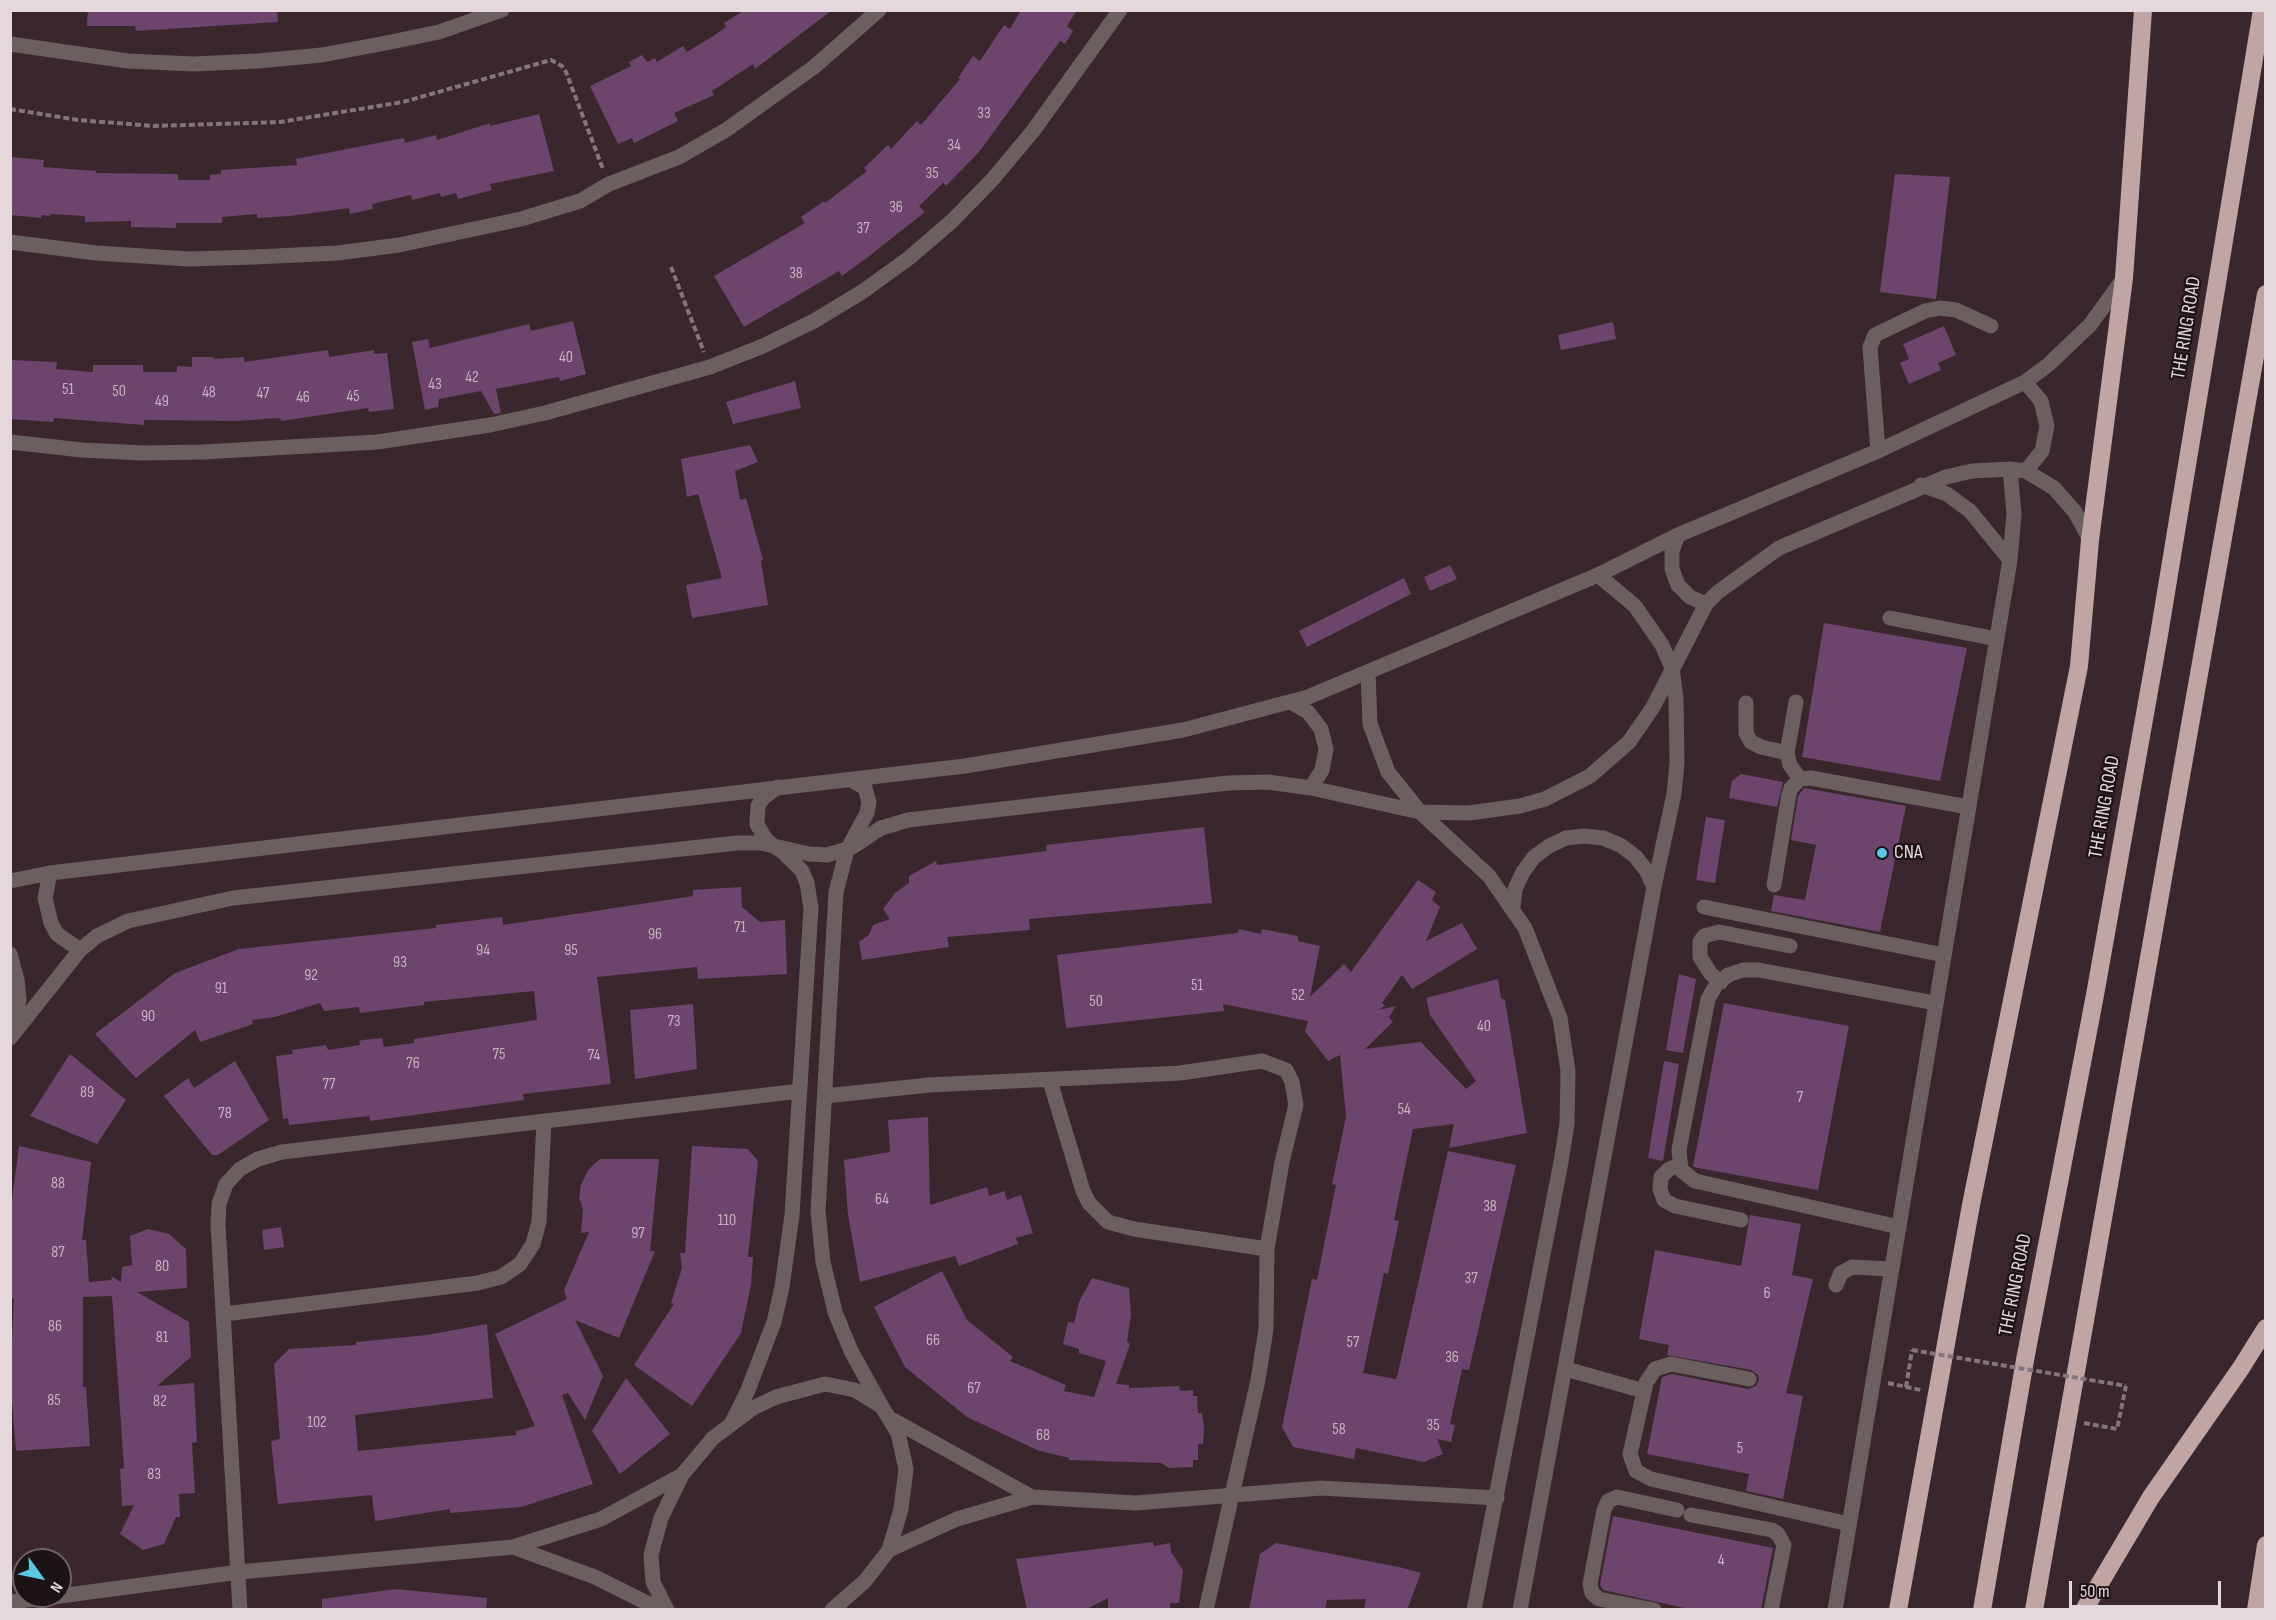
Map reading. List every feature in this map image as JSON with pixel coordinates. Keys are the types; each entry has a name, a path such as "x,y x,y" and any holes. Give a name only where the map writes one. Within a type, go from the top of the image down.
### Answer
{"highway":[{"path":"1898,1610 1971,1204 2079,666 2090,540 2124,278 2143,10"},
{"name":"THE RING ROAD","path":"1982,1610 2025,1360 2095,994 2155,658 2262,10"},
{"path":"2034,1610 2265,294"},
{"path":"2084,1610 2151,1497 2241,1368 2265,1328"},
{"path":"2256,1610 2265,1545"}],"street":[{"path":"10,44 128,61 193,64 258,61 322,55 439,32 502,10"},
{"path":"10,242 96,253 189,259 338,253 399,245 521,219 580,201 609,184 679,157 726,130 806,74 879,10"},
{"path":"10,442 82,450 163,453 377,442 490,425 545,413 710,367 763,346 824,315 909,258 952,221 992,180 1033,131 1120,10"},
{"path":"10,881 50,873 853,781 965,766 1183,730 1290,702 1368,673 1598,575 1678,535 1878,451 2025,382 2070,346 2102,310 2124,278"},
{"path":"1878,451 1870,347 1875,335 1924,311 1940,308 1956,310 1991,326"},
{"path":"2025,382 2041,401 2047,426 2042,451 2026,471"},
{"path":"11,1039 80,950 97,936 128,921 233,898 737,843 773,846 818,855 847,850 881,828 908,820 1228,783 1268,782 1311,788 1420,812 1495,811 1545,799 1590,776 1629,742 1648,716 1706,604 1718,592 1779,548 1922,485 1972,471 2010,469 2026,471 2054,488 2084,525 2090,540"},
{"path":"1835,1610 2010,560 2014,514 2010,469"},
{"path":"1922,485 1947,494 1970,511 2010,560"},
{"path":"1678,535 1672,551 1678,585 1690,597 1706,604"},
{"path":"1520,1610 1654,887 1674,794 1677,763 1676,699 1672,668 1650,625 1618,589 1598,575"},
{"path":"1890,618 1997,639"},
{"path":"1368,673 1370,724 1377,748 1398,786 1420,812 1472,858 1513,907 1534,947 1560,1018 1568,1071 1568,1103 1561,1162 1474,1610"},
{"path":"1290,702 1308,712 1321,729 1326,749 1322,770 1311,788"},
{"path":"1796,702 1787,753 1790,765 1800,779"},
{"path":"1746,703 1747,738 1755,746 1787,753"},
{"path":"1774,885 1789,794 1791,788 1800,779 1811,778 1968,807"},
{"path":"832,1610 865,1581 889,1550 901,1509 906,1469 902,1443 860,1371 843,1332 823,1262 818,1211 836,892 847,850 867,813 869,802 865,788 853,781"},
{"path":"732,1422 762,1356 783,1287 792,1215 810,895 802,871 760,833 756,815 763,798 778,788"},
{"path":"1513,907 1515,889 1523,872 1534,857 1549,846 1566,838 1584,836 1603,838 1620,845 1635,856 1646,870 1654,887"},
{"path":"50,873 45,898 51,923 57,934 80,950"},
{"path":"1704,907 1944,955"},
{"path":"1721,982 1711,974 1700,957 1700,942 1704,936 1719,932 1790,946"},
{"path":"10,954 19,999 11,1039"},
{"path":"1899,1227 1695,1181 1685,1176 1680,1165 1679,1150 1704,1013 1708,999 1728,975 1743,970 1759,970 1935,1003"},
{"path":"825,1096 939,1084 1050,1081 1196,1072 1262,1061 1286,1070 1292,1082 1296,1105 1282,1162 1267,1250 1266,1329 1258,1380 1230,1495 1206,1610"},
{"path":"1050,1081 1083,1191 1098,1214 1121,1227 1267,1250"},
{"path":"240,1610 219,1204 226,1184 240,1169 258,1158 282,1152 800,1091"},
{"path":"224,1314 478,1283 501,1277 520,1264 533,1244 539,1222 544,1121"},
{"path":"1680,1165 1670,1169 1661,1177 1659,1189 1664,1200 1675,1206 1741,1220"},
{"path":"1836,1285 1841,1273 1852,1267 1891,1269"},
{"path":"1749,1379 1671,1364 1663,1365 1649,1375 1630,1455 1631,1463 1643,1476 1849,1524"},
{"path":"1566,1369 1644,1391"},
{"path":"667,1610 653,1582 651,1555 661,1518 682,1475 697,1455 732,1422 776,1397 825,1384 855,1390 886,1413 1032,1497"},
{"path":"72,1594 239,1572 513,1547 601,1519 682,1475"},
{"path":"889,1550 957,1519 1032,1497 1136,1503 1179,1502 1230,1495 1321,1488 1497,1498"},
{"path":"1654,1610 1599,1599 1592,1593 1590,1584 1605,1506 1617,1497 1772,1530 1778,1534 1784,1545 1771,1610"},
{"path":"513,1547 595,1577 661,1610"}],"path":[{"path":"10,109 78,120 154,126 280,122 403,102 551,60 562,66 566,72 609,184"},
{"path":"671,267 710,367"},
{"path":"1906,1387 1912,1350 2126,1386 2117,1429 2068,1420"},
{"path":"1875,1380 1937,1393"}],"building":[{"path":"88,10 277,10 278,22 136,31 135,26 87,26"},
{"path":"745,10 832,10 755,69 753,64 712,91 714,95 674,113 678,121 634,143 632,138 618,144 590,86 631,66 629,62 642,55 647,62 655,58 657,62 683,46 687,52 715,35 726,27 724,23"},
{"path":"1021,10 1077,10 1067,26 1073,31 1065,44 1060,41 979,152 946,186 943,183 919,206 925,212 868,257 842,276 839,271 744,327 714,276 805,223 801,217 824,201 825,203 867,171 864,168 888,145 891,149 917,121 921,125 960,79 958,78 973,56 980,61 1004,25 1010,29"},
{"path":"539,114 554,171 490,184 492,190 458,199 456,193 441,197 440,193 412,200 411,195 372,204 373,209 350,214 349,208 290,216 257,218 257,214 222,217 222,223 176,223 176,228 131,227 131,221 85,222 85,216 50,214 50,216 42,215 41,218 10,215 10,157 44,160 43,167 96,171 96,173 178,174 178,180 210,180 210,175 221,174 221,170 297,165 296,159 404,138 405,143 436,135 437,140 490,123 490,126"},
{"path":"1895,174 1950,177 1936,299 1880,292"},
{"path":"573,321 586,374 560,381 559,377 496,389 501,413 494,414 481,391 439,399 438,407 425,410 412,342 428,339 430,348 529,324 531,331"},
{"path":"1613,322 1616,339 1561,350 1558,335"},
{"path":"1944,326 1956,355 1938,363 1941,370 1909,384 1900,363 1909,359 1903,344"},
{"path":"328,350 329,357 374,350 374,354 387,353 394,409 369,412 368,408 281,421 280,418 236,421 144,420 144,425 54,418 53,422 10,419 10,360 57,362 56,369 93,372 93,365 143,365 143,372 177,372 177,366 192,367 192,357 213,357 213,359 244,357 244,362"},
{"path":"795,381 801,408 733,424 726,402"},
{"path":"750,445 758,462 735,471 740,500 746,498 763,560 761,561 768,605 692,618 686,585 722,578 698,494 687,497 681,459"},
{"path":"1450,565 1457,579 1430,591 1424,577"},
{"path":"1404,578 1411,594 1307,647 1299,631"},
{"path":"1824,623 1967,648 1940,781 1802,757"},
{"path":"1741,774 1783,782 1777,807 1729,798 1732,781"},
{"path":"1804,788 1906,806 1880,932 1771,911 1774,895 1805,900 1816,845 1791,840 1798,796"},
{"path":"1706,817 1725,820 1715,883 1696,880"},
{"path":"1204,827 1212,903 1029,919 1030,930 947,937 949,947 862,960 859,942 869,935 873,925 890,919 883,909 895,893 909,883 909,876 936,861 937,865 1047,851 1046,845"},
{"path":"1418,880 1436,892 1432,900 1440,907 1426,941 1462,923 1477,949 1412,989 1402,975 1382,1003 1385,1006 1378,1010 1396,1006 1389,1017 1393,1022 1365,1049 1421,1042 1466,1089 1476,1081 1430,1015 1426,998 1498,979 1501,998 1505,1000 1527,1133 1449,1148 1454,1124 1413,1129 1394,1220 1399,1221 1388,1274 1384,1273 1363,1373 1396,1379 1397,1377 1448,1151 1516,1165 1469,1370 1462,1369 1450,1424 1455,1425 1451,1442 1437,1439 1443,1454 1424,1462 1356,1448 1354,1459 1293,1447 1282,1427 1312,1279 1317,1280 1336,1185 1332,1184 1346,1117 1340,1055 1328,1061 1305,1031 1308,1021 1223,1004 1224,1011 1066,1028 1057,955 1238,933 1239,929 1261,934 1262,929 1298,936 1298,941 1320,946 1310,997 1344,964 1351,972"},
{"path":"741,887 742,907 760,922 785,920 787,974 698,979 697,967 597,977 611,1084 523,1094 524,1100 370,1121 369,1116 289,1125 288,1118 283,1119 276,1056 293,1054 292,1050 326,1045 328,1050 360,1045 359,1041 363,1040 382,1038 384,1047 414,1043 414,1039 537,1020 534,991 424,1002 424,1005 360,1013 359,1007 324,1011 320,1003 275,1017 252,1020 253,1024 200,1042 195,1030 136,1078 95,1034 175,973 239,949 436,928 436,925 502,917 503,925 693,896 693,890"},
{"path":"1679,974 1696,979 1683,1053 1666,1050"},
{"path":"1724,1003 1849,1026 1818,1190 1693,1167"},
{"path":"693,1004 697,1069 635,1079 630,1010"},
{"path":"70,1054 126,1100 97,1144 30,1116"},
{"path":"235,1061 269,1120 218,1155 212,1155 164,1096 188,1078 194,1088"},
{"path":"1664,1061 1679,1064 1663,1161 1648,1158"},
{"path":"928,1117 930,1205 987,1187 989,1196 1004,1191 1007,1200 1021,1195 1033,1233 1016,1238 1018,1244 959,1266 955,1256 860,1282 848,1215 844,1160 890,1152 888,1120"},
{"path":"19,1146 91,1162 82,1240 86,1240 89,1282 112,1280 111,1276 121,1282 122,1267 132,1265 130,1236 148,1229 169,1234 186,1249 187,1288 137,1292 189,1322 191,1357 157,1386 194,1383 197,1442 192,1443 195,1493 179,1494 180,1517 176,1517 164,1544 143,1550 120,1534 134,1505 122,1506 120,1469 124,1468 112,1296 83,1297 83,1387 86,1387 90,1446 16,1451 10,1376 14,1299 10,1299 10,1214"},
{"path":"692,1146 748,1149 758,1161 748,1257 753,1257 751,1285 741,1333 692,1406 634,1365 674,1304 671,1303 682,1268 680,1253 685,1253"},
{"path":"600,1159 659,1159 650,1251 655,1251 619,1338 575,1320 603,1376 585,1420 568,1393 562,1395 593,1484 521,1507 450,1513 450,1509 375,1521 372,1495 278,1504 271,1441 280,1439 274,1364 289,1349 356,1345 356,1342 427,1335 487,1324 493,1398 355,1415 358,1451 516,1435 516,1431 535,1426 495,1334 567,1299 564,1290 589,1232 581,1233 583,1209 579,1198 581,1185 588,1170"},
{"path":"1750,1215 1801,1224 1792,1275 1813,1279 1786,1393 1803,1396 1783,1499 1746,1491 1749,1474 1647,1454 1662,1377 1672,1374 1748,1389 1756,1386 1759,1380 1758,1375 1751,1370 1667,1355 1669,1345 1639,1339 1655,1250 1741,1266"},
{"path":"281,1227 284,1247 264,1250 262,1230"},
{"path":"942,1271 967,1320 1013,1357 1010,1361 1066,1385 1064,1391 1094,1397 1106,1361 1079,1353 1079,1349 1063,1344 1068,1322 1074,1323 1079,1302 1092,1278 1129,1288 1131,1315 1127,1342 1130,1344 1116,1384 1129,1385 1129,1388 1179,1386 1180,1391 1193,1390 1193,1396 1197,1396 1198,1413 1202,1413 1204,1429 1203,1444 1198,1444 1198,1460 1193,1460 1193,1467 1169,1468 1161,1463 1069,1460 1069,1458 1037,1450 967,1417 905,1367 874,1307"},
{"path":"626,1378 670,1434 620,1474 592,1431"},
{"path":"1613,1516 1773,1548 1761,1610 1693,1610 1603,1590 1600,1584"},
{"path":"1153,1542 1154,1546 1170,1543 1171,1552 1183,1570 1179,1603 1170,1603 1170,1610 1108,1610 1108,1598 1085,1610 1027,1610 1016,1559"},
{"path":"1276,1543 1421,1573 1407,1610 1364,1610 1366,1599 1327,1600 1325,1610 1249,1610 1260,1554"},
{"path":"396,1589 487,1598 486,1610 322,1610 322,1599"}],"place":[{"name":"CNA","path":"1882,853"}]}
